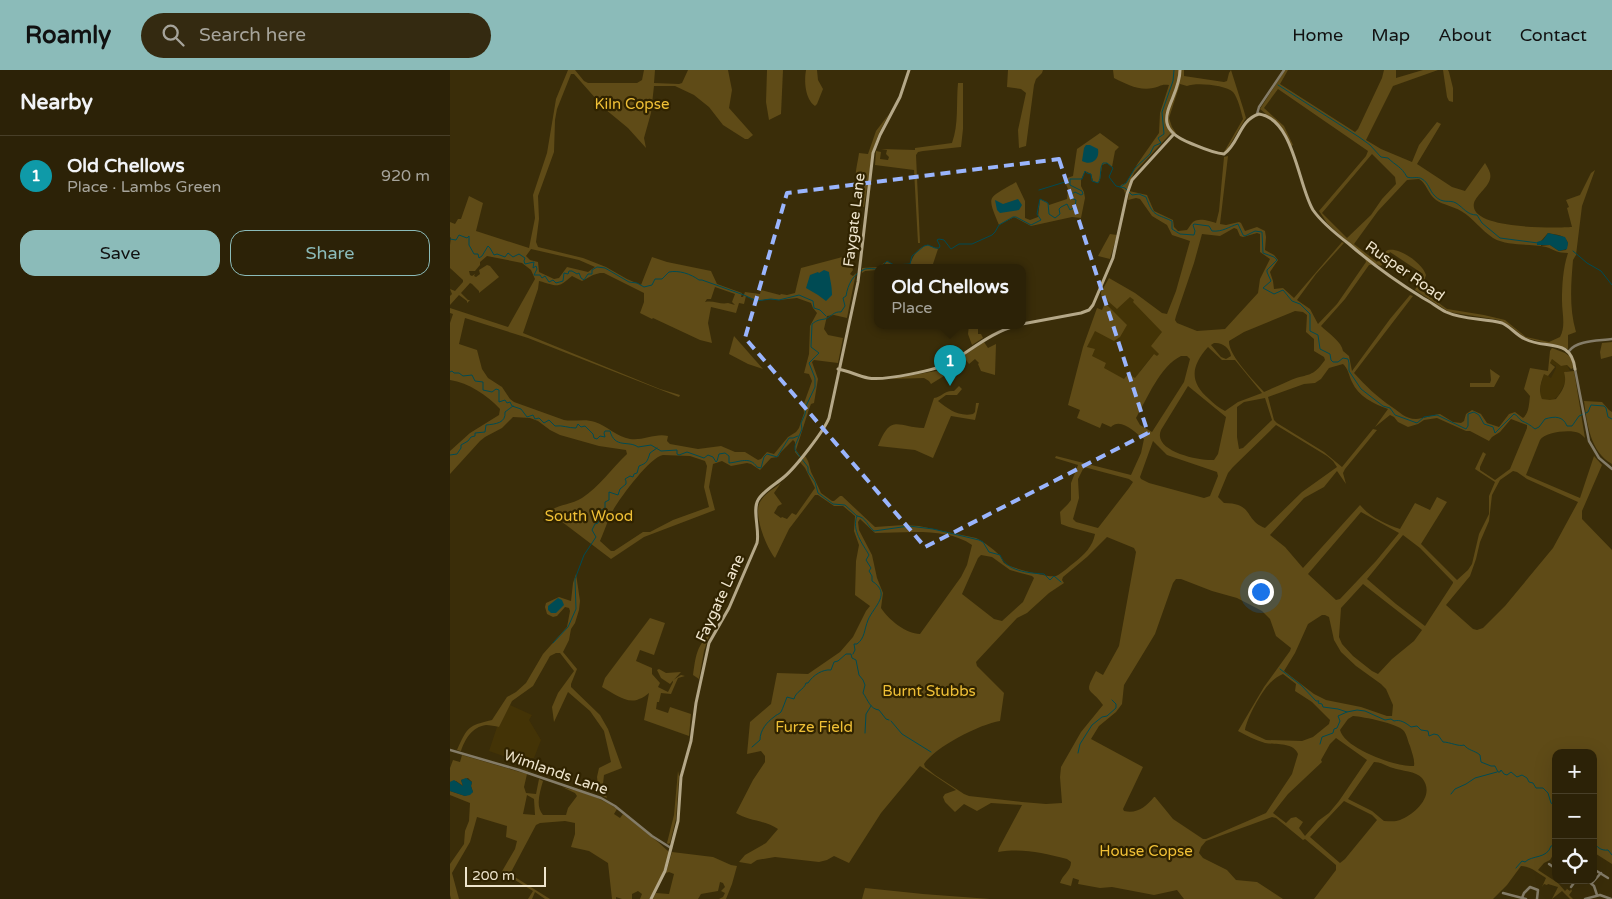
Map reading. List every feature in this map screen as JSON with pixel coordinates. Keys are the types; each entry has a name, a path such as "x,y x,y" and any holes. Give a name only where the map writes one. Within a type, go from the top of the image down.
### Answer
{"street":[{"name":"Faygate Lane","path":"651,899 665,873 678,818 682,778 710,641 730,608 755,549 758,534 757,501 786,476 828,421 859,273 873,153 880,135 900,98 909,70"},
{"path":"1180,70 1178,83 1166,117 1168,127 1174,135 1201,147 1224,154 1230,150 1246,122 1257,114 1259,107 1284,70"},
{"name":"Rusper Road","path":"1257,114 1262,114 1269,118 1283,132 1309,201 1317,214 1344,240 1392,278 1446,312 1502,323 1526,340 1569,351"},
{"path":"1026,323 1080,313 1089,310 1093,305 1114,258 1128,191 1136,174 1174,135"},
{"path":"838,369 848,370 876,379 934,370 952,362 987,337 1004,329"},
{"path":"1612,339 1583,344 1571,348 1569,351 1575,369 1587,436 1592,448 1603,462 1612,469"},
{"name":"Wimlands Lane","path":"450,750 601,798 615,806 652,836 671,848"},
{"path":"1597,871 1608,878"},
{"path":"1597,878 1601,873"},
{"path":"1571,888 1575,884"},
{"path":"1592,884 1597,894"},
{"path":"1522,898 1530,887 1537,890 1538,899"},
{"path":"1504,893 1526,899"},
{"path":"1585,899 1597,894 1611,899"}],"highlighted area":[{"path":"1059,159 1148,433 925,547 745,338 787,193"}],"shaded area":[{"path":"1131,295 1179,340 1163,363 1154,354 1140,371 1146,375 1118,386 1085,354 1093,330 1107,305 1105,303 1108,297"},
{"path":"1552,359 1561,366 1567,365 1570,371 1566,371 1566,381 1558,396 1553,400 1545,400 1540,395 1541,384 1544,373 1551,378 1556,368 1556,366 1550,363"},
{"path":"510,705 532,715 529,720 541,740 534,758 529,758 528,772 524,771 525,756 507,754 506,757 489,751 497,727 499,727"}],"green space":[{"path":"568,70 575,70 588,83 637,83 642,80 644,70 655,70 654,83 679,84 682,83 688,70 728,70 732,90 729,108 753,135 745,139 723,125 709,107 694,95 675,86 654,86 651,113 644,138 646,148 628,128 605,109 574,74 571,74 557,109 554,152 538,196 539,219 536,242 538,247 583,258 606,267 641,285 652,257 711,271 717,284 742,293 741,297 743,297 745,292 760,294 761,290 780,295 795,293 801,268 850,255 853,270 850,274 853,276 856,273 847,318 834,315 827,316 824,329 828,335 843,338 838,363 814,360 812,362 818,379 814,403 811,404 809,409 796,450 800,456 795,452 795,442 793,440 778,457 771,458 760,470 747,463 731,466 722,461 713,464 709,487 715,510 644,537 611,559 549,512 556,507 578,500 588,494 627,454 626,450 599,446 560,435 538,421 530,418 513,417 502,428 480,441 450,474 450,451 470,433 499,415 500,409 477,390 450,380 450,323 453,314 450,313 450,308 508,327 535,279 531,270 522,263 487,256 480,262 475,271 469,271 470,275 475,274 474,276 476,277 480,274 479,270 487,265 499,277 479,293 470,283 461,293 470,300 467,303 459,295 450,305 450,296 452,294 450,289 455,291 463,280 450,268 450,222 455,224 458,219 461,219 469,196 483,203 476,231 529,248 535,218 533,195 547,153 556,99","holes":["531,249 579,260 595,267 588,272 567,267 559,278 554,279 539,272 538,262 530,260 526,256","604,273 644,293 644,302 640,313 700,340 712,343 708,323 711,307 736,313 739,303 744,304 746,296 759,301 797,298 811,303 817,313 810,326 809,354 804,373 809,374 812,381 803,406 804,413 796,432 788,437 774,454 767,452 758,460 745,452 735,452 721,446 698,449 670,444 667,441 668,436 663,435 640,439 625,438 595,422 564,420 514,402 502,387 488,378 482,369 477,350 459,344 465,318 528,338 679,397 680,395 660,389 523,333 539,281 560,285 572,276 582,281 593,275","715,287 735,294 732,302 735,305 705,302 707,299 711,299","663,455 690,456 705,461 707,466 704,487 709,507 673,520 650,532 643,532 614,551 611,551 600,541 612,512 635,479 657,457"]},
{"path":"767,70 783,70 781,114 769,120 766,102"},
{"path":"806,70 817,70 818,80 823,89 815,106 807,94 805,84"},
{"path":"1008,70 1043,70 1034,85 1026,146 1019,148 1018,130 1026,93 1021,89 1007,87"},
{"path":"1113,70 1184,70 1184,76 1224,82 1227,81 1231,70 1246,118 1224,152 1243,119 1235,95 1233,92 1218,86 1197,84 1187,86 1180,84 1169,118 1176,133 1170,134 1134,173 1125,194 1124,190 1120,187 1121,185 1126,183 1159,133 1160,113 1169,85 1148,89 1138,88 1114,78"},
{"path":"1285,70 1288,70 1280,84 1355,132 1382,78 1384,70 1396,70 1396,78 1423,70 1438,70 1393,86 1366,140 1381,149 1412,162 1419,145 1437,122 1441,124 1417,164 1452,187 1465,191 1485,163 1490,172 1490,177 1487,185 1474,203 1476,212 1498,223 1515,226 1572,227 1566,200 1580,195 1591,173 1595,170 1582,206 1576,255 1573,260 1571,305 1576,332 1568,335 1568,349 1526,338 1499,320 1449,312 1415,290 1423,274 1390,252 1381,266 1376,264 1369,265 1345,299 1321,326 1349,356 1352,371 1390,319 1410,295 1413,296 1354,373 1381,399 1403,415 1412,419 1440,414 1453,422 1461,423 1464,421 1466,414 1472,410 1481,414 1487,423 1499,427 1509,414 1515,412 1523,418 1529,405 1530,396 1524,389 1530,368 1548,371 1552,348 1572,358 1573,368 1571,369 1567,365 1561,366 1552,359 1550,363 1555,367 1548,376 1544,374 1540,392 1542,399 1556,399 1564,386 1564,372 1574,371 1585,438 1579,433 1570,431 1552,433 1543,437 1540,440 1526,475 1580,498 1594,456 1602,465 1582,511 1582,519 1612,550 1612,864 1597,855 1597,749 1552,749 1552,857 1538,870 1552,879 1552,884 1559,884 1565,891 1566,888 1570,891 1571,889 1572,891 1569,895 1573,899 1570,899 1562,891 1552,899 1558,887 1544,884 1542,887 1546,878 1531,868 1521,866 1507,885 1493,899 1314,899 1336,870 1336,865 1305,839 1303,840 1276,818 1272,817 1206,841 1199,853 1203,858 1227,870 1236,880 1257,882 1283,899 1184,899 1177,890 1154,895 1112,887 1100,888 1078,884 1079,880 1073,878 1071,886 1060,883 1071,865 1071,862 1067,859 1025,851 998,852 1022,805 991,803 977,811 964,804 955,812 945,802 943,797 945,794 956,790 920,766 881,813 849,863 834,856 819,862 775,857 757,860 751,864 739,862 745,855 766,843 778,829 736,813 753,780 765,762 765,756 761,751 747,754 750,722 771,704 777,673 808,674 840,652 853,637 870,606 855,595 856,561 859,545 854,531 855,516 843,506 834,506 818,495 815,495 789,529 775,558 764,539 759,522 758,507 762,499 781,483 774,493 782,504 778,506 774,513 781,518 787,519 792,513 796,515 815,488 805,468 799,461 804,455 821,493 832,501 842,496 875,527 919,526 976,538 997,553 1004,563 1014,567 1052,576 1056,576 1064,571 1088,550 1095,534 1061,524 1060,512 1071,500 1071,483 1078,465 1055,458 1056,456 1131,475 1141,453 1144,439 1123,425 1115,424 1111,427 1102,423 1100,428 1077,418 1080,410 1068,405 1083,347 1097,308 1102,310 1105,303 1127,325 1120,337 1114,341 1095,331 1087,347 1095,349 1092,356 1106,363 1104,368 1124,379 1128,374 1135,378 1154,354 1157,356 1159,354 1151,346 1162,332 1130,297 1117,309 1101,295 1101,292 1109,278 1135,293 1162,313 1167,314 1176,291 1190,241 1172,235 1167,225 1152,216 1140,199 1128,200 1129,191 1147,195 1154,211 1173,220 1174,227 1178,231 1187,230 1197,220 1216,223 1219,211 1224,157 1228,156 1220,224 1226,225 1239,222 1245,231 1257,227 1265,231 1265,250 1274,255 1278,260 1270,272 1274,289 1283,288 1294,298 1342,242 1344,243 1316,274 1297,300 1310,309 1318,324 1337,304 1366,262 1365,258 1327,223 1319,211 1366,156 1368,151 1278,89 1264,108 1284,126 1293,145 1291,146 1280,126 1260,109","holes":["1372,154 1395,177 1396,184 1371,215 1347,238 1322,213","1419,179 1436,200 1458,209 1499,241 1546,247 1568,253 1563,283 1562,333 1560,337 1549,342 1526,337 1505,320 1447,309 1421,290 1426,275 1416,261 1399,251 1388,250 1377,262 1354,244 1378,211 1407,180","1234,228 1243,237 1257,233 1260,234 1260,252 1270,259 1260,279 1258,293 1225,329 1197,331 1177,323 1175,320 1202,234 1220,236","1548,233 1560,235 1568,243 1566,250 1559,251 1550,245 1541,246 1541,241","1295,311 1303,312 1307,315 1306,332 1314,339 1314,351 1324,357 1325,360 1321,366 1310,374 1264,392 1242,368 1230,347 1229,341 1244,332","1217,343 1227,348 1231,356 1226,359 1221,357 1211,345","1208,347 1222,360 1235,360 1262,393 1238,402 1225,411 1203,393 1198,386 1195,380 1196,367 1202,354","1181,356 1187,356 1190,359 1184,382 1152,432 1140,425 1136,418 1160,375 1173,361","1343,364 1358,391 1372,402 1388,409 1375,427 1390,415 1408,427 1424,420 1437,418 1489,441 1511,419 1527,425 1510,469 1495,480 1480,470 1486,454 1483,452 1475,469 1495,482 1489,496 1489,514 1479,534 1472,564 1457,580 1421,544 1447,502 1437,497 1430,510 1415,503 1400,529 1378,520 1360,505 1303,568 1285,547 1270,535 1304,498 1324,487 1337,471 1346,484 1343,473 1345,469 1377,430 1373,429 1342,467 1324,452 1274,420 1268,397 1304,384 1315,383 1321,379 1329,368","1188,386 1226,417 1218,454 1214,460 1188,456 1163,444 1160,437 1161,430","1265,398 1272,420 1243,448 1239,449 1237,407 1244,402","1276,425 1327,456 1337,467 1302,492 1265,528 1258,525 1245,509 1234,504 1224,503 1218,497 1228,473","1153,441 1167,455 1217,472 1218,476 1210,496 1204,498 1149,483 1140,477","1084,467 1129,479 1133,482 1098,528 1076,522 1073,519 1079,498 1078,479","1513,471 1578,502 1553,548 1505,606 1483,628 1477,630 1473,629 1446,605 1470,576 1480,542 1489,521 1492,495 1500,480","1361,512 1399,533 1376,561 1340,599 1336,600 1308,574","860,519 875,533 938,533 962,539 972,545 967,565 961,577 920,634 903,629 881,608 883,593 877,578 872,555 859,530 858,522","1403,535 1420,548 1453,582 1425,626 1367,579","1107,537 1134,548 1136,552 1119,646 1103,675 1096,671 1089,688 1103,705 1081,732 1061,767 1062,803 1022,802 964,794 935,775 924,764 930,757 959,737 970,731 1000,721 1004,693 977,666 976,662 1017,618 1027,613 1049,593 1064,583 1062,580","981,555 992,557 1010,570 1034,578 1023,602 1002,621 994,619 962,594","1176,579 1237,598 1262,611 1270,619 1276,636 1291,648 1264,687 1238,731 1265,743 1288,746 1296,750 1298,754 1292,774 1266,813 1203,839 1173,819 1155,797 1141,809 1129,812 1124,811 1123,809 1143,767 1091,739 1099,726 1116,712 1122,704 1124,685 1155,634","1363,584 1422,630 1414,641 1392,659 1378,674 1353,656 1342,644 1339,637 1341,608","1325,615 1329,617 1334,640 1341,652 1386,689 1393,705 1392,716 1326,700 1314,694 1284,671 1295,653 1308,624","1283,674 1296,684 1295,691 1312,702 1330,720 1329,724 1313,737 1302,741 1266,740 1245,730 1248,719 1266,687","1353,716 1395,725 1406,734 1414,766 1406,766 1372,756 1351,744 1340,730 1348,719","1336,738 1367,760 1339,801 1305,836 1299,828 1303,822 1296,817 1291,818 1286,823 1273,813 1288,794 1322,762 1321,760 1330,744","1374,762 1416,774 1426,784 1427,791 1425,797 1417,809 1400,820 1384,821 1372,811 1348,799","1344,801 1372,815 1377,820 1340,863 1310,837"]},
{"path":"1443,70 1448,70 1449,72 1453,88 1453,102 1449,101 1447,97"},
{"path":"958,83 963,83 961,147 923,151 918,152 916,155 920,243 918,243 914,170 875,165 876,151 881,152 880,159 888,160 887,150 881,149 915,150 915,148 952,143 956,121"},
{"path":"889,114 873,150 864,207 861,206 863,193 856,179 859,153 868,154 876,131"},
{"path":"1100,133 1119,147 1115,151 1112,167 1107,163 1102,165 1098,183 1093,181 1091,174 1085,171 1081,180 1085,198 1081,218 1072,217 1031,226 1014,217 999,225 992,208 992,198 1016,182 1025,201 1025,218 1030,220 1038,217 1040,199 1049,205 1067,199 1068,189 1065,182 1067,178 1073,176 1077,149"},
{"path":"1110,234 1117,235 1110,259 1098,256"},
{"path":"928,245 938,249 933,264 910,264 914,255 924,246"},
{"path":"874,267 874,270 862,273 862,268"},
{"path":"969,329 978,329 978,334 981,334 983,338 972,345 968,334"},
{"path":"734,336 763,369 729,354"},
{"path":"984,342 988,348 996,344 995,375 981,371 979,363 975,359 969,364 966,360 949,375 931,384 924,378 890,379 942,370"},
{"path":"1612,342 1612,356 1601,359 1602,343"},
{"path":"1490,369 1500,376 1494,387 1470,387 1470,383 1490,383"},
{"path":"959,386 962,389 957,395 946,395 938,401 954,412 968,415 975,412 976,403 979,403 975,420 951,416 933,458 915,450 878,446 887,429 896,424 924,428 934,398 954,391"},
{"path":"1584,401 1602,402 1612,412 1612,464 1605,459 1594,445 1588,427"},
{"path":"576,574 580,601 579,610 563,652 577,669 571,687 600,715 608,729 622,768 604,775 603,784 607,798 599,794 597,777 599,768 611,762 604,731 590,711 568,692 554,722 552,707 558,693 574,671 560,653 550,656 533,686 512,701 499,727 486,725 477,728 467,738 461,751 457,750 470,728 492,720 507,697 526,683 543,654 567,627 569,608 565,607 557,616 553,617 547,614 545,607 546,603 559,597 571,601"},
{"path":"650,618 665,623 654,655 640,650 636,661 652,668 652,674 660,683 658,687 668,692 673,680 681,675 685,676 678,678 671,694 661,693 656,709 668,713 670,707 691,714 689,736 644,720 649,693 640,699 630,700 602,687 605,678"},
{"path":"710,633 704,651 699,679 693,675 696,657 699,648"},
{"path":"659,669 666,673 681,672 670,684 661,678 657,670"},
{"path":"462,755 527,774 524,787 526,793 536,794 539,779 543,781 539,807 543,815 566,815 568,808 577,796 575,793 562,787 597,798 617,809 614,814 620,818 623,814 669,852 661,877 649,899 640,899 642,894 638,891 632,894 632,899 616,897 616,899 612,899 608,863 589,851 571,847 575,834 575,823 565,821 536,825 510,874 550,899 545,899 535,892 532,899 528,899 533,891 501,873 515,849 517,841 506,837 507,826 477,817 470,842 452,873 459,899 451,899 450,864 464,844 465,831 469,821 470,803 450,795 450,791 465,796 473,792 472,782 468,778 461,780 463,786 456,781 450,782 450,768 453,760 460,762","holes":["527,795 534,799 535,815 523,814"]},
{"path":"678,771 676,819 670,843 668,844 674,815"},
{"path":"672,852 713,857 737,866 726,899 719,899 725,893 721,891 725,887 720,882 718,891 701,894 698,899 652,899 656,893 669,894 674,874 666,873"},
{"path":"865,888 923,894 990,899 862,899"}],"water":[{"path":"1086,145 1098,149 1098,156 1089,163 1082,161"},
{"path":"1018,199 1022,205 1019,210 1000,213 997,210 995,200 1003,204"},
{"path":"1548,233 1565,237 1568,243 1567,249 1559,251 1550,245 1537,245 1537,242 1543,240"},
{"path":"824,270 829,272 832,291 832,295 826,301 806,288 810,275"},
{"path":"558,598 562,600 564,605 556,613 551,613 548,610 548,606"},
{"path":"466,778 472,782 473,792 470,795 465,796 450,791 450,782 454,780 463,786 461,780"}],"waterway":[{"path":"1120,187 1126,183 1135,168 1150,154 1154,146 1161,143 1158,138 1164,134 1162,112 1173,81 1174,70"},
{"path":"1278,85 1359,137 1381,157 1388,158 1398,166 1407,177 1424,180 1437,198 1456,203 1468,213 1477,215 1482,223 1500,238 1538,243"},
{"path":"910,264 912,256 924,246 928,245 939,248 937,240 939,239 944,240 951,249 959,244 972,244 992,235 999,225 1013,217 1031,225 1041,220 1037,214 1040,199 1048,203 1049,214 1055,218 1060,214 1059,209 1061,207 1067,204 1070,210 1075,207 1076,200 1071,198 1072,194 1075,192 1083,194 1082,191 1070,185 1070,179 1082,179 1085,171 1091,174 1092,181 1098,183 1102,165 1107,163 1113,168 1109,177 1116,186 1125,188 1132,195 1139,194 1146,197 1150,208 1158,215 1172,221 1172,229 1180,234 1194,235 1194,224 1209,226 1212,231 1222,230 1238,224 1245,236 1255,231 1262,232 1263,253 1277,260 1267,270 1271,281 1263,288 1274,294 1283,290 1292,301 1300,304 1310,314 1310,331 1318,335 1320,349 1330,354 1333,362 1338,362 1343,358 1348,359 1349,371 1361,389 1383,406 1390,408 1395,415 1417,423 1424,417 1437,415 1466,429 1468,426 1468,414 1474,412 1479,415 1484,424 1493,427 1495,433 1514,414 1535,429 1545,419 1552,417 1563,420 1567,426 1572,426 1579,416 1588,412 1591,405 1604,406 1608,417 1612,419"},
{"path":"1039,190 1065,182"},
{"path":"450,239 456,240 459,235 467,238 469,236 469,245 474,254 478,254 479,258 488,246 494,255 497,254 505,257 508,253 513,257 519,254 525,258 525,264 534,262 533,268 536,266 537,269 534,275 540,275 542,278 545,276 549,282 553,280 556,283 563,281 564,273 568,274 569,271 579,273 584,280 597,267 605,268 629,282 637,283 644,287 652,285 655,279 662,279 669,272 681,272 756,301 779,300 799,295 813,301 814,308 820,310 826,316"},
{"path":"1573,251 1587,263 1601,271 1612,285"},
{"path":"884,264 887,261 892,264"},
{"path":"874,269 861,271 852,280 846,296 843,298 845,306 841,312 836,312 812,324 811,347 819,353 809,363 815,378 815,387 806,406 801,423 802,429 795,450 808,467 808,472 815,482 818,493 833,504 845,505 857,516 863,518 874,531 909,526 933,529 979,540 983,542 989,552 1000,555 1007,565 1012,568 1025,572 1044,574 1050,580 1054,576 1061,582"},
{"path":"450,372 459,373 463,376 472,375 475,381 483,382 483,390 492,392 496,389 499,390 499,402 505,400 507,403 510,402 512,406 521,409 527,417 533,415 535,419 539,418 544,423 549,420 555,426 576,428 578,424 581,427 585,426 593,434 594,438 597,439 600,436 605,437 605,431 610,431 612,437 618,442 638,447 651,445 661,451 677,450 679,455 687,452 704,458 708,455 713,457 716,462 719,454 725,453 729,456 729,463 748,461 761,468 764,457 767,454 777,457 789,438 798,436"},
{"path":"450,455 457,454 461,445 475,436 475,433 485,432 486,425 502,421 505,412 513,406"},
{"path":"553,643 568,627 576,609 575,579 584,555 596,537 592,530 595,524 598,523 600,516 598,512 605,508 605,502 609,500 609,492 618,495 620,489 626,484 625,479 630,476 633,477 637,473 639,466 645,463 650,453 657,448"},
{"path":"853,654 855,650 854,644 857,644 862,639 868,620 881,595 878,586 872,581 869,571 871,568 866,560 869,555 857,532 857,516"},
{"path":"752,747 760,740 761,733 766,724 781,712 787,697 794,699 806,683 818,673 831,670 834,662 846,654 851,654 852,658 856,660 859,675 865,685 863,693 869,704 879,710 889,720"},
{"path":"1280,669 1301,685 1323,707 1347,712 1365,711 1385,720 1391,719 1401,721 1411,727 1417,726 1421,730 1428,731 1429,736 1438,735 1443,742 1464,745 1480,755 1481,762 1495,766 1498,772 1501,770 1507,775 1511,772 1517,777 1522,775 1529,782 1533,783 1536,788 1543,788 1548,793 1552,804"},
{"path":"1078,753 1080,744 1092,725 1116,708 1116,704 1112,700"},
{"path":"865,733 866,714 871,706"},
{"path":"1320,744 1322,737 1333,733 1334,729 1337,728 1340,721 1338,716 1347,712"},
{"path":"891,721 902,734 931,752"},
{"path":"1451,794 1455,789 1475,778 1497,772"},
{"path":"1516,868 1522,861 1525,862 1531,858 1543,855 1552,846"},
{"path":"1597,846 1603,850 1608,850 1612,855"}],"place":[{"name":"Old Chellows","path":"950,386"}],"park label":[{"name":"Kiln Copse","path":"632,104"},
{"name":"South Wood","path":"589,516"},
{"name":"Burnt Stubbs","path":"929,691"},
{"name":"Furze Field","path":"814,727"},
{"name":"House Copse","path":"1146,851"}]}
